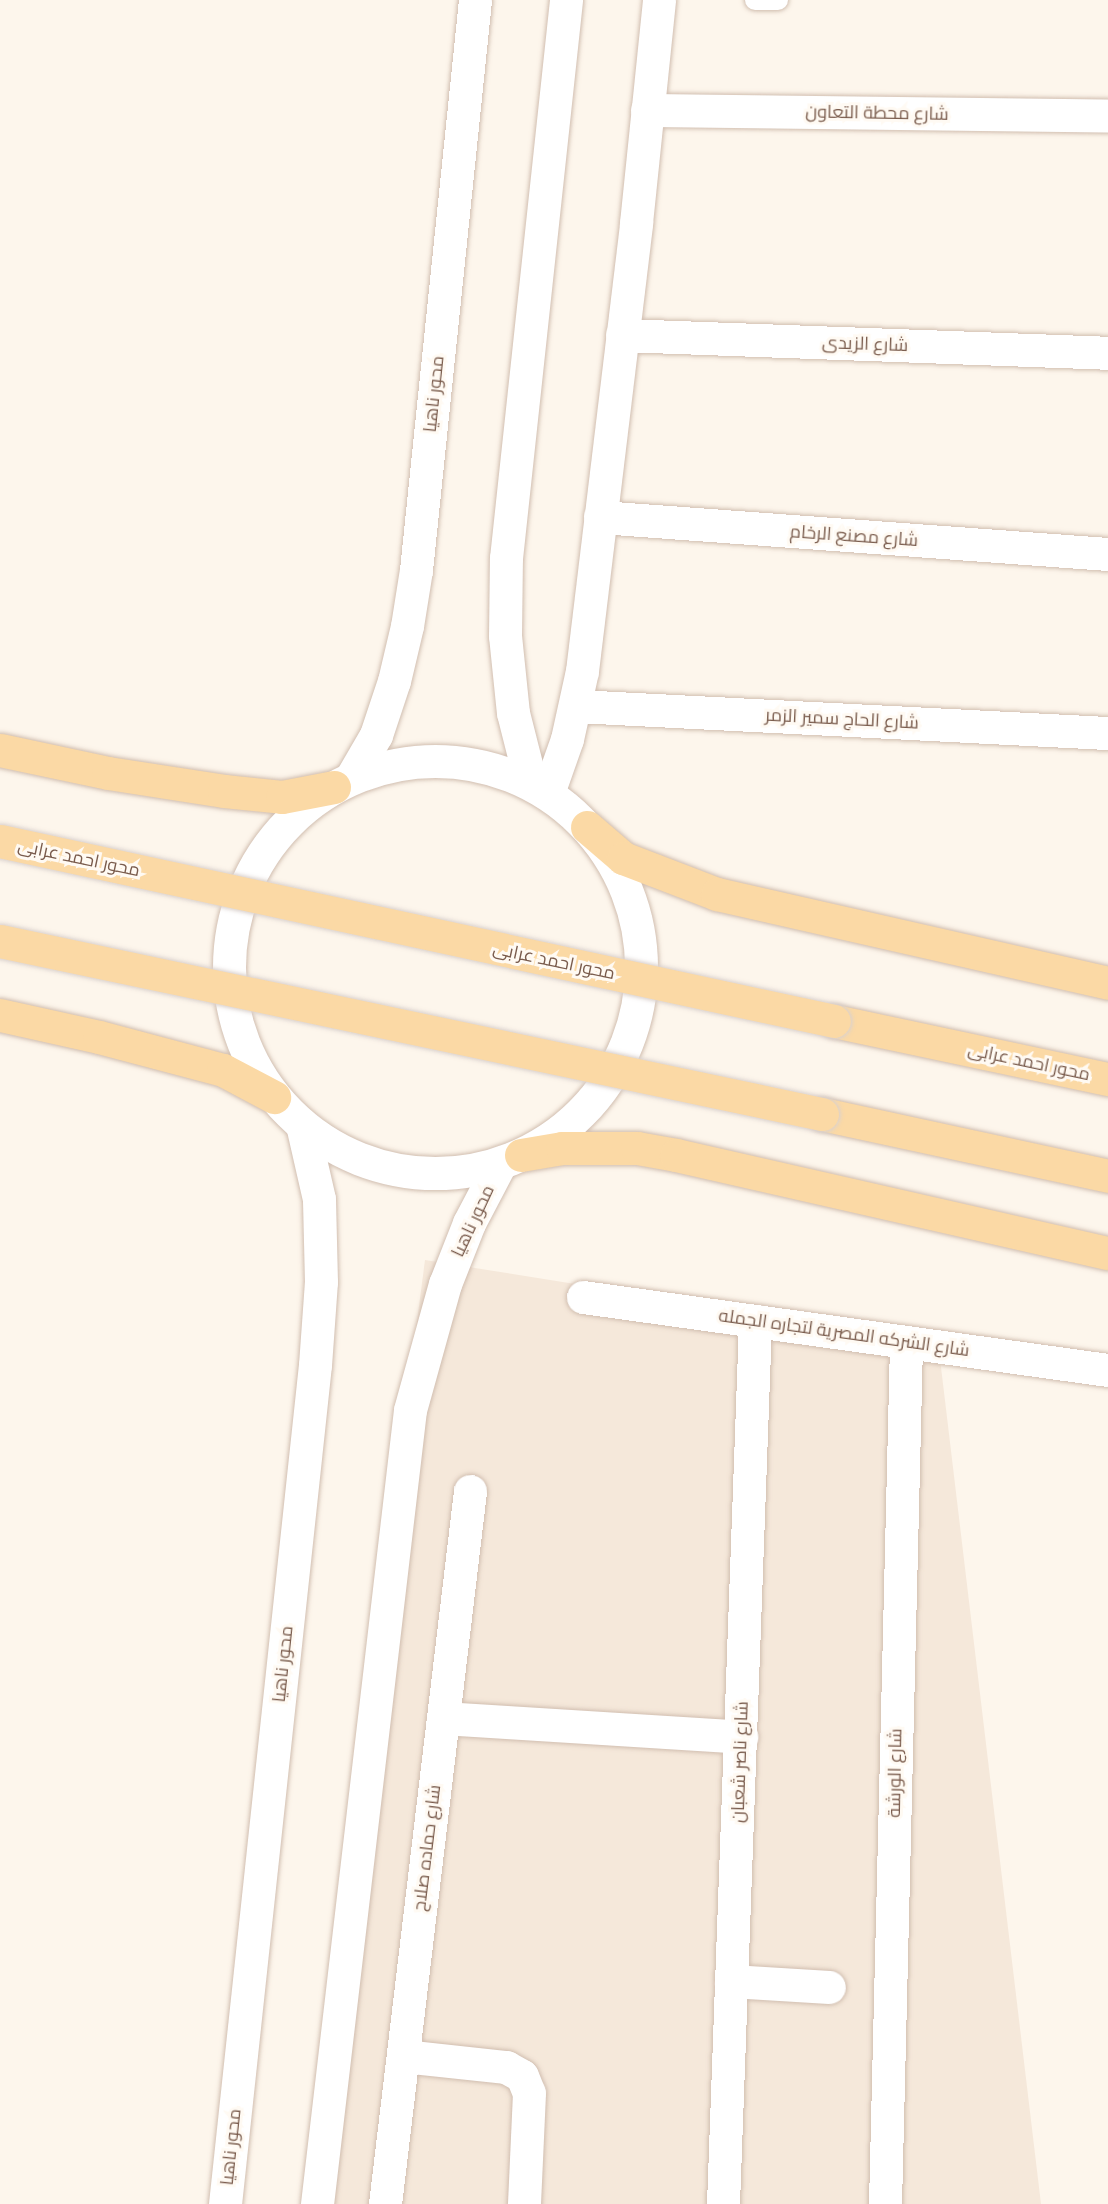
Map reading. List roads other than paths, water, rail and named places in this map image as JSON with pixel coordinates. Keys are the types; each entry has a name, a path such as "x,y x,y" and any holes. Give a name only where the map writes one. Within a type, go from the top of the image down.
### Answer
{"main road":[{"path":"0,750 108,773 224,791 282,796 343,782"},
{"path":"587,827 623,858 717,894 1108,983"},
{"name":"محور احمد عرابى","path":"0,841 834,1022 1108,1079"},
{"path":"0,941 1108,1176"},
{"path":"0,1015 99,1037 223,1070 274,1097"},
{"path":"511,1160 561,1148 637,1148 1108,1253"}],"street":[{"name":"محور ناهيا","path":"343,782 376,735 394,681 412,592 475,0"},
{"path":"539,788 513,714 505,636 507,558 566,0"},
{"path":"539,788 576,706 622,335 659,0"},
{"name":"شارع محطة التعاون","path":"647,110 1108,117"},
{"name":"شارع الزيدى","path":"622,335 1108,353"},
{"name":"شارع مصنع الرخام","path":"600,517 1108,555"},
{"name":"شارع الحاج سمير الزمر","path":"576,706 1108,733"},
{"path":"442,760 488,766 539,788 587,827 615,866 628,893 638,930 642,969 638,1008 626,1045 609,1080 584,1110 555,1136 511,1160 448,1174 396,1170 346,1154 302,1125 274,1097 253,1064 238,1027 230,987 230,948 237,909 253,871 274,838 301,809 343,782 395,764 442,760"},
{"name":"محور ناهيا","path":"225,2204 319,1306 319,1199 302,1125"},
{"name":"محور ناهيا","path":"317,2204 410,1410 445,1284 469,1223 511,1160"},
{"name":"شارع الشركه المصرية لتجاره الجمله","path":"583,1297 1106,1370"},
{"name":"شارع ناصر شعبان","path":"723,2204 755,1321"},
{"name":"شارع الورشة","path":"885,2204 906,1342"},
{"name":"شارع حماده صلاح","path":"385,2204 470,1491"},
{"path":"443,1718 741,1737"},
{"path":"731,1981 829,1987"},
{"path":"403,2056 506,2067 522,2076 529,2093 524,2204"}],"lane":[{"path":"755,0 778,0"}]}
